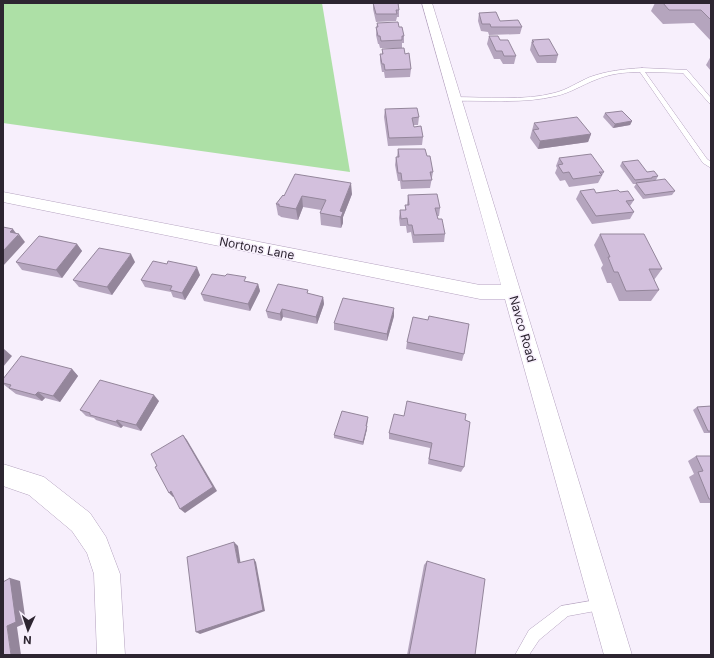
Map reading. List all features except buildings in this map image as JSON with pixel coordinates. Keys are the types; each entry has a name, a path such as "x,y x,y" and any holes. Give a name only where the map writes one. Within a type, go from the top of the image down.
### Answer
{"street":[{"name":"Navco Road","path":"427,3 618,655"},
{"name":"Nortons Lane","path":"3,197 480,292 512,292"},
{"path":"3,475 36,485 81,522 97,546 107,574 110,655"}],"lane":[{"path":"455,98 527,98 551,96 569,90 598,76 614,72 685,71 711,102"},
{"path":"642,72 705,161 711,166"},
{"path":"522,655 534,635 565,610 603,605"}],"green space":[{"path":"3,3 322,3 350,172 3,123"}]}
